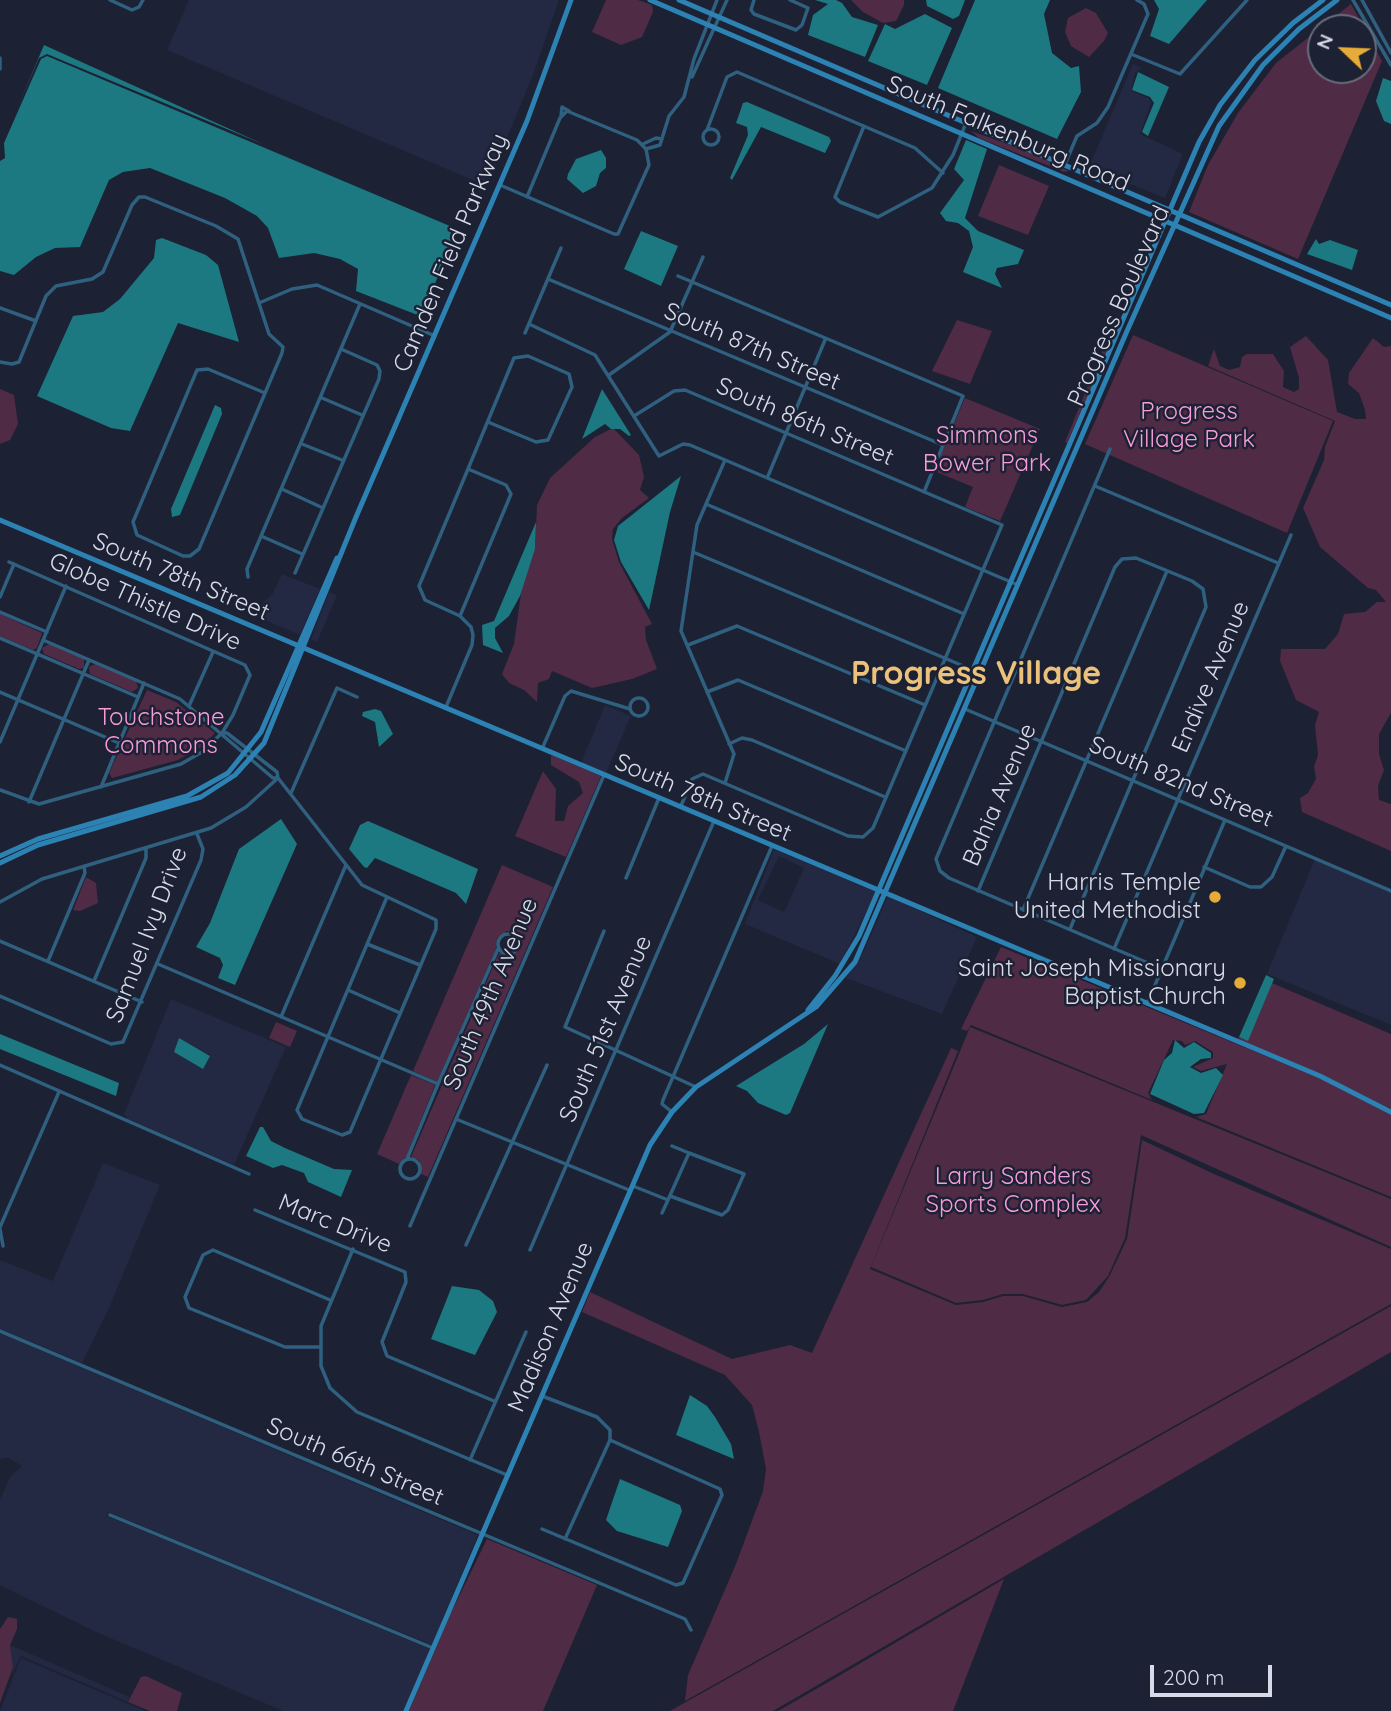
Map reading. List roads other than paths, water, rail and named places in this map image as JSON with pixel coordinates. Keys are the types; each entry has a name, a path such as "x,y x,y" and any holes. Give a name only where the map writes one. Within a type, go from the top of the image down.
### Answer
{"street":[{"path":"110,0 132,9 139,7 142,0"},
{"name":"Camden Field Parkway","path":"0,863 38,845 196,799 225,783 250,755 301,647 500,185 552,58 571,0"},
{"name":"South Falkenburg Road","path":"650,0 1391,317"},
{"name":"South Falkenburg Road","path":"679,0 1391,304"},
{"path":"711,26 712,14 718,0"},
{"path":"527,197 561,116 570,112 644,147 660,145 669,116 684,97 691,79 694,59 727,0"},
{"path":"754,0 751,10 754,14 796,30 802,24 808,8 790,0"},
{"path":"1065,165 1077,136 1104,115 1147,14 1144,4 1137,0"},
{"path":"1130,54 1176,74 1185,72 1247,0"},
{"name":"Progress Boulevard","path":"879,891 1199,142 1227,96 1276,38 1324,0"},
{"name":"Progress Boulevard","path":"886,894 1059,489 1219,126 1243,89 1291,36 1337,0"},
{"path":"1353,0 1391,65"},
{"path":"1362,0 1391,53"},
{"path":"0,69 1,58"},
{"path":"707,130 718,132 715,144 704,140 707,130 727,77 735,72 915,148 943,173"},
{"path":"864,126 835,192 840,202 878,217 932,188 943,173 966,123"},
{"path":"644,147 651,141 662,139"},
{"path":"651,141 653,146"},
{"path":"500,185 618,234 649,165 644,147"},
{"path":"0,362 12,365 19,362 46,296 56,286 92,279 103,272 132,205 139,197 216,226 238,239 269,334 283,347 265,393 196,554 183,556 137,535 133,522 197,370 208,369 265,393"},
{"path":"525,333 561,248"},
{"path":"609,375 670,332 703,257"},
{"path":"678,276 963,396 924,492"},
{"name":"South 87th Street","path":"548,279 804,389 943,445"},
{"path":"259,303 292,289 317,285 435,336"},
{"path":"248,577 247,569 283,490 360,303"},
{"path":"0,308 36,321"},
{"path":"529,324 587,348 595,355 659,456 683,444 768,476 1018,585"},
{"path":"768,476 825,339"},
{"path":"295,573 380,370 377,365 341,349"},
{"path":"445,709 472,645 471,627 460,616 429,603 422,597 419,586 514,358 528,355 569,374 572,387 548,440 536,442 488,422"},
{"path":"1068,447 1077,437 1082,437 1079,430 1098,386 1099,375"},
{"name":"South 86th Street","path":"634,416 674,391 685,390 1002,525 983,570"},
{"path":"322,398 362,415"},
{"path":"301,444 342,460"},
{"path":"1110,449 936,859 940,871 949,878 1161,969"},
{"path":"725,460 697,525 681,624 734,754 725,783"},
{"path":"460,616 512,494 506,485 468,469"},
{"path":"1051,486 1059,489"},
{"path":"1096,486 1278,564"},
{"path":"283,490 323,508"},
{"path":"706,505 964,614"},
{"name":"South 78th Street","path":"0,520 1320,1076 1391,1112"},
{"name":"Endive Avenue","path":"1114,949 1291,535"},
{"path":"261,536 302,554"},
{"path":"693,552 980,673"},
{"name":"Bahia Avenue","path":"978,891 1115,567 1122,559 1136,558 1167,571"},
{"name":"Globe Thistle Drive","path":"0,597 12,563 245,665 250,675 222,733 202,752 181,764 39,804 29,802"},
{"path":"681,807 696,775 725,783 848,836 863,837 873,828 983,570"},
{"path":"1023,910 1167,571 1203,589 1206,607 1070,929"},
{"path":"0,742 66,586"},
{"path":"0,612 47,632"},
{"path":"688,645 737,626 926,705"},
{"path":"0,638 138,697"},
{"path":"43,640 144,683 189,706 222,733 227,733 272,778 278,778 362,885 436,920 436,929 350,1132 341,1135 302,1119 297,1110 387,897"},
{"path":"189,706 213,652"},
{"path":"0,790 29,802 89,660"},
{"path":"707,692 738,680 906,751"},
{"path":"101,787 144,683"},
{"path":"291,793 337,688 357,697"},
{"path":"542,749 565,696 571,691 630,709 636,716 647,711 648,702 640,697 634,698 630,709"},
{"path":"0,692 119,743"},
{"name":"South 82nd Street","path":"958,706 1391,891"},
{"path":"729,744 743,738 752,740 886,797"},
{"name":"Camden Field Parkway","path":"0,856 38,839 193,794 221,778 250,755"},
{"name":"South 49th Avenue","path":"410,1226 604,775"},
{"name":"Samuel Ivy Drive","path":"0,902 34,882 197,834 240,812 278,778"},
{"path":"626,878 659,798"},
{"path":"918,799 925,802"},
{"path":"1147,1004 1225,820"},
{"name":"South 51st Avenue","path":"530,1250 714,821"},
{"name":"Samuel Ivy Drive","path":"0,996 116,1045 128,1036 201,860 203,849 197,834"},
{"path":"672,1112 662,1102 772,846"},
{"path":"1204,867 1250,887 1261,887 1272,877 1286,846"},
{"path":"94,981 146,858 146,849"},
{"path":"281,1017 346,865"},
{"path":"48,961 85,873 84,866"},
{"name":"Madison Avenue","path":"803,1016 849,956 879,891"},
{"name":"Madison Avenue","path":"406,1711 650,1144 672,1112 696,1087 822,1003 855,962 886,894"},
{"path":"604,931 565,1027 696,1087"},
{"path":"407,1159 414,1160 420,1168 417,1177 410,1180 400,1172 400,1166 407,1159 498,949 499,939 504,934 517,938 518,947 514,953 507,954 498,949"},
{"path":"0,941 142,1002"},
{"path":"367,944 420,965"},
{"path":"158,964 438,1084"},
{"path":"348,990 400,1013"},
{"path":"0,1065 249,1174"},
{"path":"466,1245 547,1065"},
{"path":"3,1246 0,1228 60,1092"},
{"path":"456,1119 630,1188 720,1215 729,1208 744,1174 673,1146"},
{"path":"662,1213 689,1153"},
{"name":"Marc Drive","path":"254,1209 405,1272 406,1282 382,1342 387,1356 494,1401"},
{"path":"353,1249 321,1326 321,1366 330,1388 357,1412 507,1475"},
{"path":"319,1347 285,1347 189,1308 185,1297 203,1255 213,1250 330,1300"},
{"name":"South 66th Street","path":"0,1331 685,1619 691,1630"},
{"path":"470,1460 526,1332"},
{"path":"540,1396 597,1417 610,1430 610,1440 565,1539"},
{"path":"542,1529 676,1585 684,1583 722,1495 720,1489 610,1440"},
{"path":"110,1515 433,1648"}],"place":[{"name":"Harris Temple United Methodist","path":"1215,897"},
{"name":"Saint Joseph Missionary Baptist Church","path":"1240,983"}],"district":[{"name":"Progress Village","path":"976,674"}],"park label":[{"name":"Progress Village Park","path":"1189,426"},
{"name":"Simmons Bower Park","path":"987,450"},
{"name":"Touchstone Commons","path":"161,732"},
{"name":"Larry Sanders Sports Complex","path":"1013,1191"}]}
